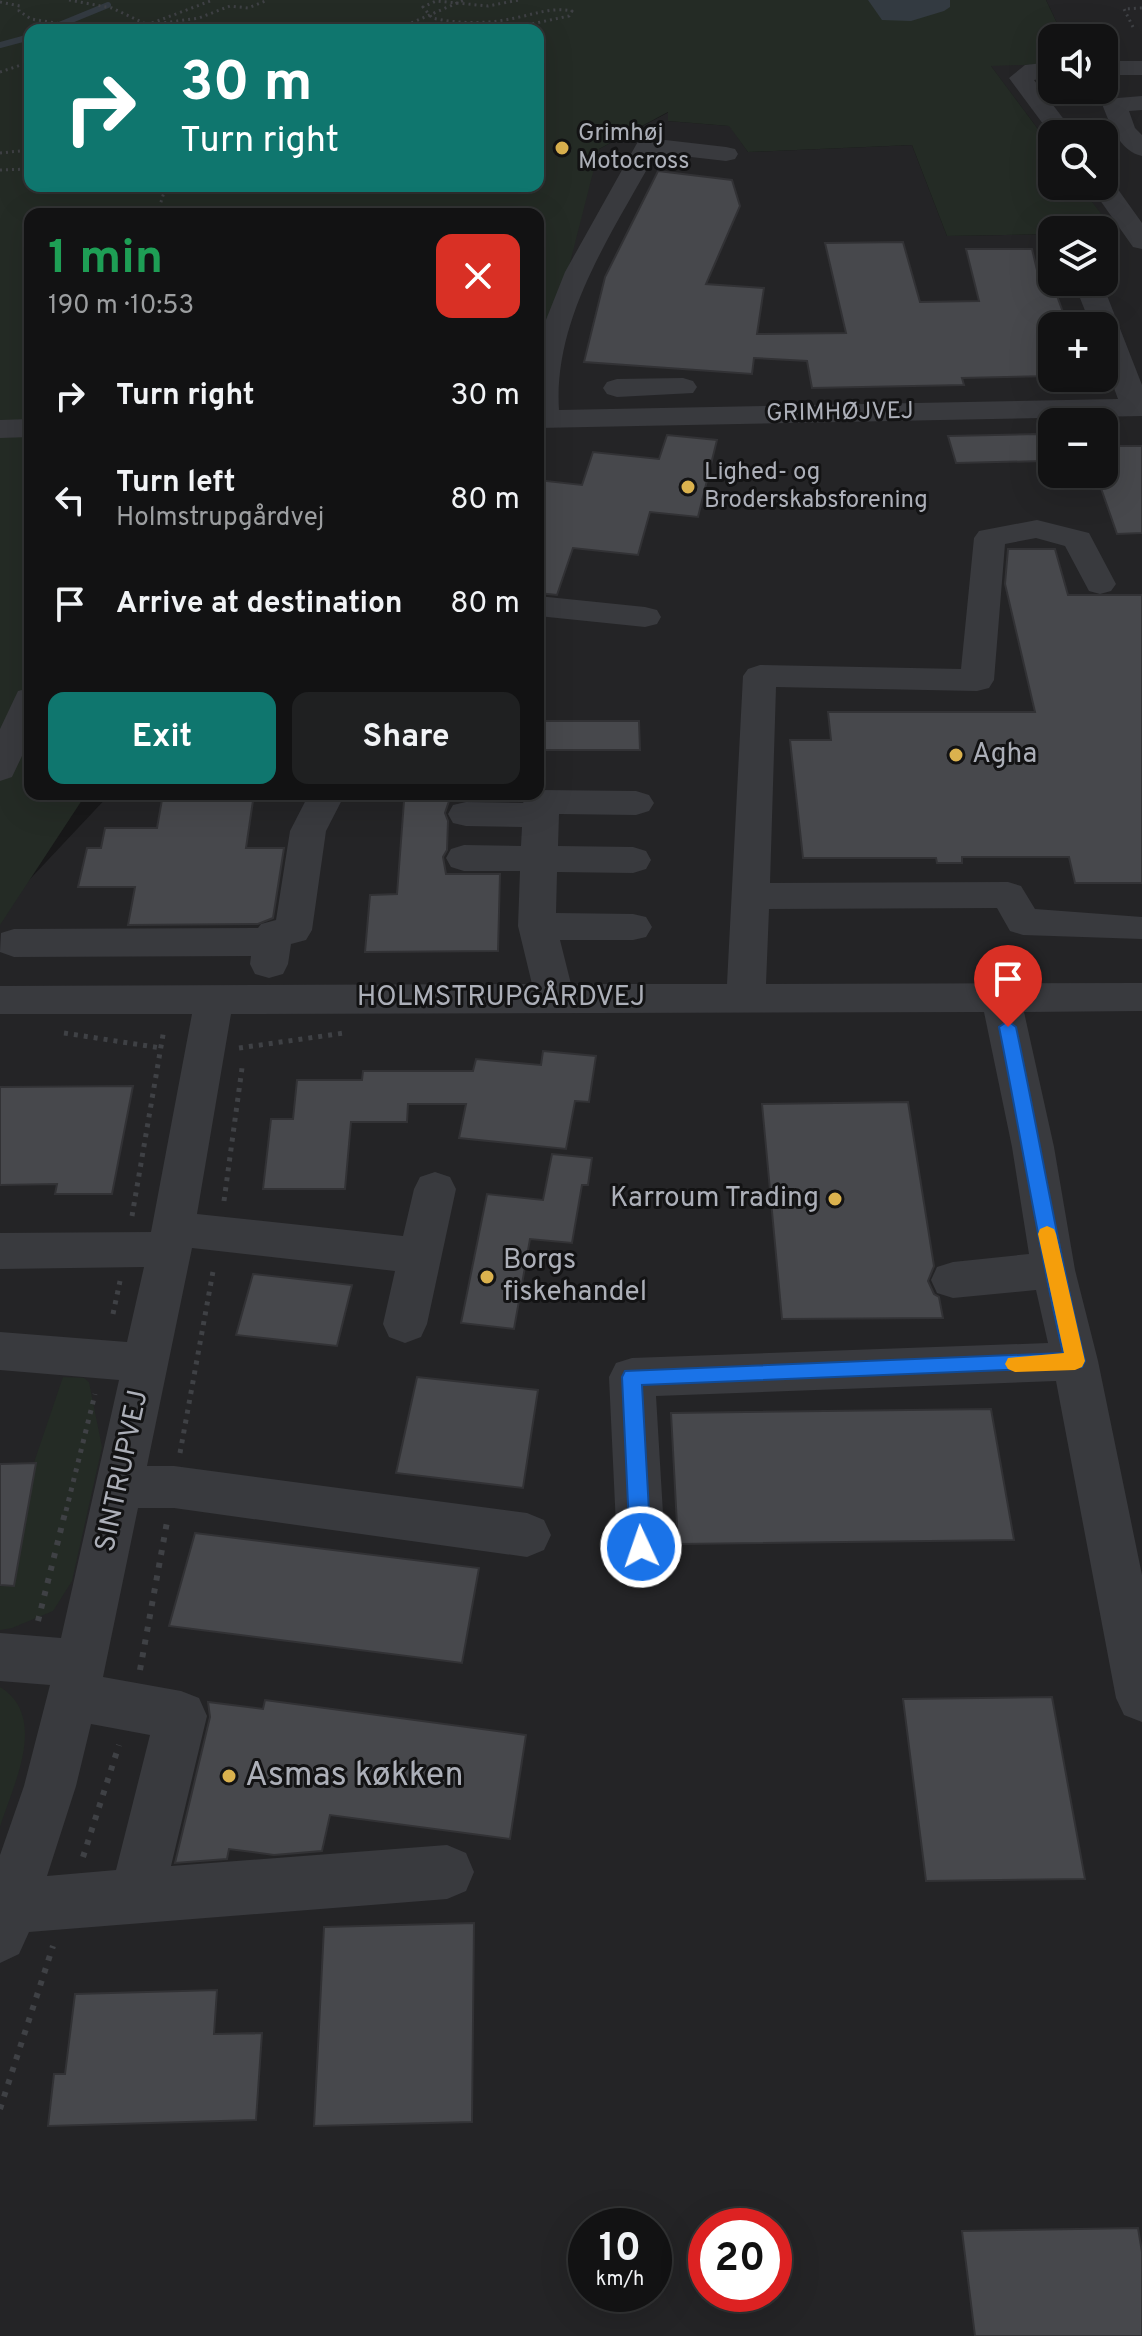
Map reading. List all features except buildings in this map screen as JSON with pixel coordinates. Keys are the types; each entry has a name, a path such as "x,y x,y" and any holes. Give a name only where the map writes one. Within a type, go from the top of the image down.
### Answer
{"street":[{"path":"1118,68 1142,68"},
{"path":"1038,70 1021,78 1038,101"},
{"path":"1142,103 1114,104 1124,130 1142,149"},
{"path":"544,376 547,353 578,272 648,145 726,154"},
{"path":"1113,200 1142,241"},
{"path":"1094,298 1139,407"},
{"path":"666,416 668,387"},
{"path":"617,388 713,387"},
{"name":"GRIMHØJVEJ","path":"544,419 624,429 666,416 1139,407"},
{"path":"0,429 24,428"},
{"path":"746,997 760,676 977,680 990,538 1037,529 1078,540 1100,584"},
{"path":"544,607 645,617"},
{"path":"0,769 24,713"},
{"path":"264,991 274,934 293,930 308,831 324,800"},
{"path":"549,998 552,981 537,926 541,802 636,803"},
{"path":"466,814 541,815"},
{"path":"464,858 633,860"},
{"path":"750,896 1008,895 1023,922 1135,928"},
{"path":"537,926 633,927"},
{"path":"14,943 273,942"},
{"name":"HOLMSTRUPGÅRDVEJ","path":"0,1000 215,1000 264,991 549,998 1142,997"},
{"path":"1001,997 1033,1147 1053,1270 1075,1361 1142,1698"},
{"name":"SINTRUPVEJ","path":"5,1920 50,1786 121,1487 172,1239 203,1051 215,1000"},
{"path":"405,1324 435,1189"},
{"path":"0,1251 219,1234 420,1256"},
{"path":"953,1280 1053,1270"},
{"path":"0,1351 145,1363"},
{"path":"641,1547 632,1377 1075,1361"},
{"path":"121,1487 174,1487 527,1535"},
{"path":"0,1657 76,1679 130,1706 181,1716 137,1896"},
{"path":"5,1920 68,1901 447,1872"}],"path":[{"path":"69,0 112,8 146,24"},
{"path":"98,0 99,5"},
{"path":"151,24 213,0"},
{"path":"155,24 199,18 230,6 248,8 268,0"},
{"path":"408,24 464,0"},
{"path":"519,0 488,6 431,2 423,7 428,15 447,21 527,16 550,9 570,10 573,14 529,24"},
{"path":"0,2 20,6 19,11 31,19 64,24"},
{"path":"1133,27 1124,9 1142,8"},
{"path":"0,72 24,64"},
{"path":"0,153 24,151"},
{"path":"0,170 24,169"},
{"path":"0,2109 130,1706 142,1660 219,1234 249,1024 264,991"}],"shaded area":[{"path":"0,0 1046,0 1057,24 1038,24 1038,64 991,66 1038,129 1038,200 1091,200 1103,216 1038,216 1038,234 947,236 912,145 748,152 729,126 668,121 668,112 599,149 544,375 544,208 24,208 24,800 82,800 0,925"},
{"path":"868,0 950,0 950,7 911,21 882,20"},
{"path":"1046,0 1142,0 1142,2336 0,2336 0,911 104,800 544,800 544,223 599,149 669,112 668,121 730,126 748,152 912,145 947,236 1038,234 1038,296 1118,296 1118,216 1102,216 1090,200 1118,200 1118,120 1038,120 1038,129 990,65 1038,64 1038,104 1118,104 1118,24 1057,24"},
{"path":"63,1377 84,1378 89,1382 102,1447 72,1581 53,1611 0,1630 0,1563"},
{"path":"0,1687 15,1700 25,1733 19,1772 0,1827"}],"waterway":[{"path":"62,24 108,5"},
{"path":"0,45 24,39"}],"slow traffic":[{"path":"1015,1364 1075,1361 1047,1234"}],"place":[{"name":"Grimhøj Motocross","path":"562,148"},
{"name":"Lighed- og Broderskabsforening","path":"688,487"},
{"name":"Agha","path":"956,755"},
{"name":"Karroum Trading","path":"835,1199"},
{"name":"Borgs fiskehandel","path":"487,1277"},
{"name":"Asmas køkken","path":"229,1776"}],"route":[{"path":"641,1547 632,1377 1075,1361 1053,1270 1033,1147 1008,1027"}]}
